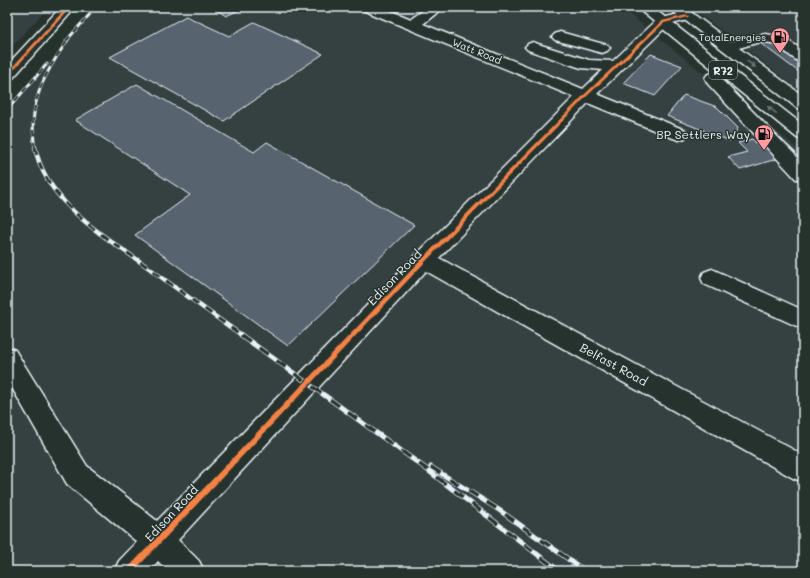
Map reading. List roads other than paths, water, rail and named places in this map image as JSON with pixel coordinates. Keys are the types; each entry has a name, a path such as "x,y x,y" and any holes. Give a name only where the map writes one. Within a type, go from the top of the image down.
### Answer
{"street":[{"path":"7,75 70,7"},
{"name":"Watt Road","path":"368,7 679,134"},
{"path":"414,25 437,7"},
{"name":"R72","path":"643,7 675,15 727,46 803,104"},
{"name":"R72","path":"675,15 724,72 801,133"},
{"name":"Edison Road","path":"129,571 301,388 586,95 616,66 675,15"},
{"path":"560,37 606,42 587,65"},
{"path":"727,46 764,38 771,38 781,42 803,58"},
{"path":"533,47 587,65 616,66"},
{"path":"724,72 713,78 714,81 803,174"},
{"path":"769,140 801,133"},
{"name":"Belfast Road","path":"424,260 803,469"},
{"path":"712,278 803,320"},
{"path":"7,357 77,475 158,541 189,571"}],"railway":[{"path":"66,41 90,14"},
{"path":"35,148 33,132 34,117 40,89 53,63 70,37"},
{"path":"7,110 47,64"},
{"path":"35,147 41,167 51,186 80,217 97,231 243,336"},
{"path":"241,335 425,468 559,571"},
{"path":"431,467 499,510 585,571"}],"place":[{"name":"TotalEnergies","path":"780,54"},
{"name":"BP Settlers Way","path":"764,151"}]}
